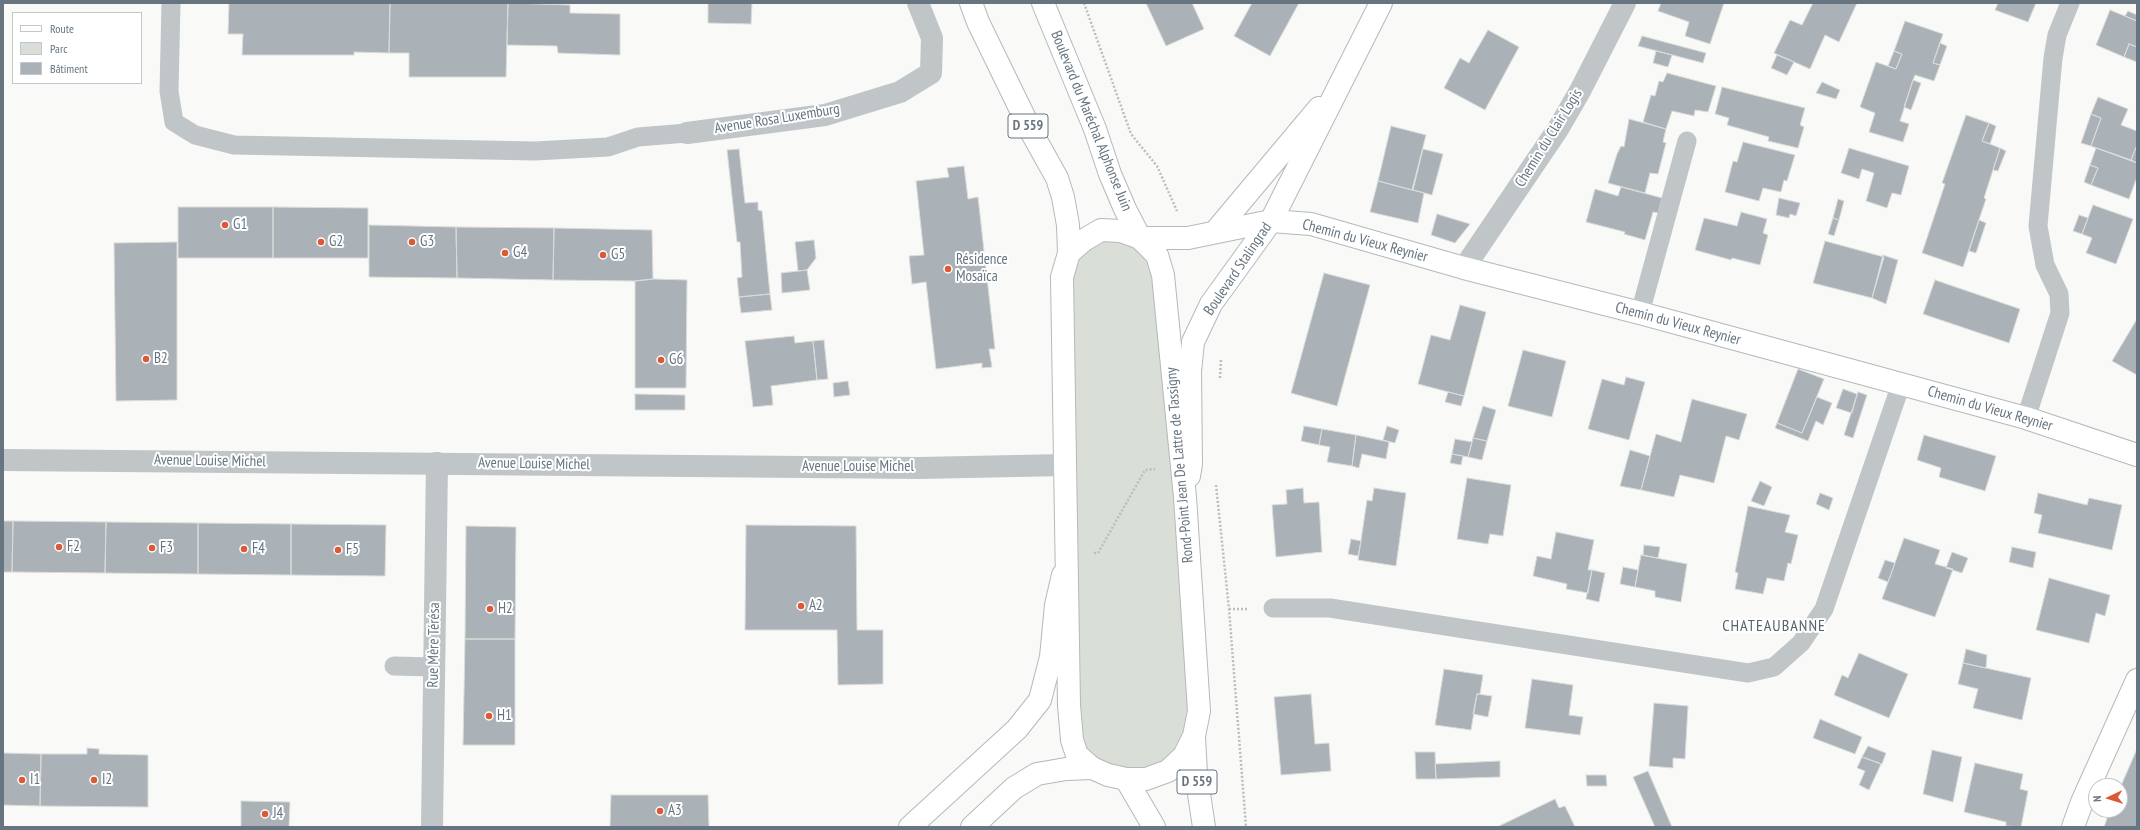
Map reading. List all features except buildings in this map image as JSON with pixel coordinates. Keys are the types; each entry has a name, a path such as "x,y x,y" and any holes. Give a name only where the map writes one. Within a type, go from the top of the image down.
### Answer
{"main road":[{"name":"D 559","path":"972,3 978,22 1033,135 1057,178 1063,197 1068,225 1069,253"},
{"name":"Boulevard du Maréchal Alphonse Juin","path":"1043,3 1095,129 1113,181 1140,238"},
{"name":"Boulevard Stalingrad","path":"1185,498 1191,464 1190,371 1193,342 1211,304 1271,221 1381,3"},
{"name":"Boulevard Stalingrad","path":"1215,232 1344,78"},
{"name":"Chemin du Vieux Reynier","path":"1215,232 1271,221 1311,224 1464,268 1640,313 2026,418 2137,455"},
{"name":"Rond-Point Jean De Lattre de Tassigny","path":"1101,230 1121,231 1140,238 1156,255 1163,275 1185,498 1199,711 1194,736 1184,756 1168,771 1146,779 1126,779 1092,768 1077,755 1072,740 1069,706 1068,554 1062,277 1069,253 1084,240 1101,230"},
{"path":"1140,238 1175,239 1215,232"},
{"path":"910,827 1017,728 1040,700 1051,657 1056,605 1068,554"},
{"path":"2073,827 2082,802 2137,680"},
{"name":"D 559","path":"1194,736 1196,774 1204,827"},
{"path":"972,827 1014,788 1038,774 1066,769 1092,768"},
{"path":"1126,779 1154,827"}],"street":[{"name":"Avenue Rosa Luxemburg","path":"687,133 825,115 900,92 931,73 932,38 918,3"},
{"name":"Chemin du Clair Logis","path":"1464,268 1558,129 1580,91 1625,3"},
{"name":"Avenue Louise Michel","path":"3,460 919,468 1065,465"},
{"name":"Rue Mère Térésa","path":"432,827 437,463"}],"lane":[{"path":"171,3 169,91 174,122 195,135 234,145 535,151 608,147 638,137 687,133"},
{"path":"2026,418 2060,313 2059,294 2046,265 2038,226 2053,58 2057,35 2070,3"},
{"path":"1640,313 1687,141"},
{"path":"1273,608 1330,608 1748,673 1774,667 1801,643 1824,609 1901,384"},
{"path":"394,666 433,667"}],"path":[{"path":"1084,3 1131,134 1157,166 1178,214"},
{"path":"1219,382 1222,368 1221,353"},
{"path":"1068,554 1098,553 1145,470 1182,466"},
{"path":"1216,478 1230,609 1246,827"}],"green space":[{"path":"1101,230 1157,255 1194,736 1146,779 1077,755 1069,253"}],"place":[{"name":"G1","path":"225,225"},
{"name":"G2","path":"321,242"},
{"name":"G3","path":"412,242"},
{"name":"G4","path":"505,253"},
{"name":"G5","path":"603,255"},
{"name":"Résidence Mosaïca","path":"948,269"},
{"name":"B2","path":"146,359"},
{"name":"G6","path":"661,360"},
{"name":"F2","path":"59,547"},
{"name":"F3","path":"152,548"},
{"name":"F4","path":"244,549"},
{"name":"F5","path":"338,550"},
{"name":"A2","path":"801,606"},
{"name":"H2","path":"490,609"},
{"name":"H1","path":"489,716"},
{"name":"I1","path":"22,780"},
{"name":"I2","path":"94,780"},
{"name":"A3","path":"660,811"},
{"name":"J4","path":"265,814"}],"district":[{"name":"CHATEAUBANNE","path":"1774,626"}]}
